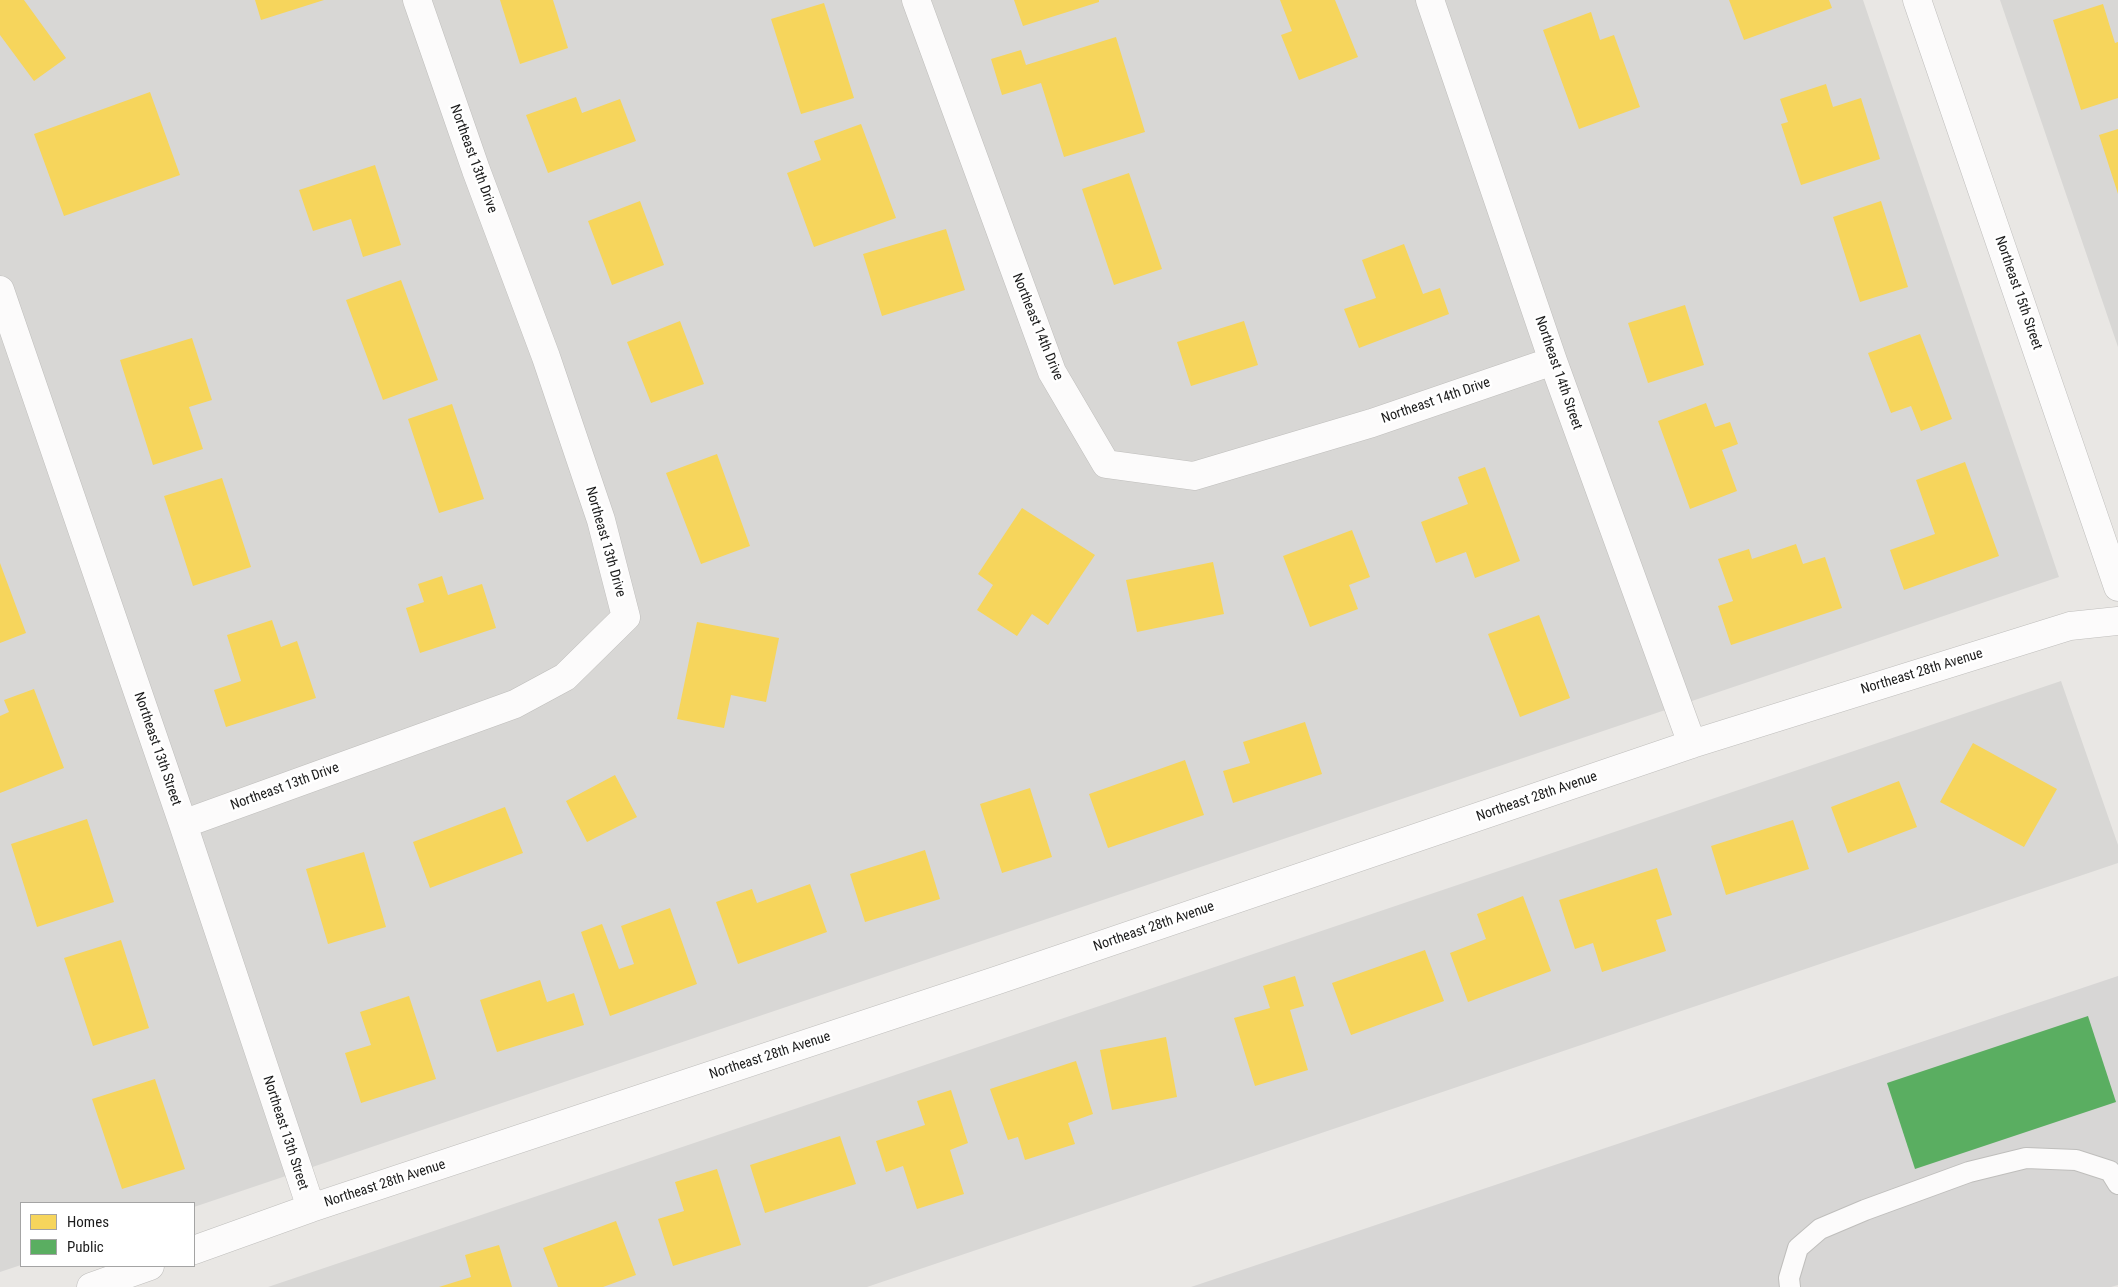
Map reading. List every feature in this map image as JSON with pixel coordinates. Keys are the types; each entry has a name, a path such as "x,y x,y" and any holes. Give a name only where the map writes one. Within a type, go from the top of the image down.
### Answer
{"street":[{"name":"Northeast 13th Drive","path":"183,824 515,704 565,677 626,617 601,520 549,366 476,170 417,0"},
{"name":"Northeast 14th Drive","path":"916,0 1052,372 1106,464 1194,476 1372,423 1553,361"},
{"name":"Northeast 14th Street","path":"1430,0 1553,361 1692,744"},
{"name":"Northeast 15th Street","path":"1917,0 2118,587"},
{"name":"Northeast 13th Street","path":"0,290 183,824 311,1208"},
{"name":"Northeast 28th Avenue","path":"195,1250 311,1208 998,980 1692,744 2070,626 2118,621"},
{"path":"91,1287 147,1267"}],"lane":[{"path":"1790,1287 1789,1278 1798,1248 1820,1229 1969,1172 2026,1158 2076,1160 2110,1171 2118,1184"}],"shaded area":[{"path":"0,0 1863,0 2059,577 195,1207 195,1202 20,1202 20,1265 0,1272"},
{"path":"2000,0 2118,0 2118,347"},
{"path":"2061,681 2118,845 2118,863 867,1287 268,1287"},
{"path":"2118,976 2118,1285 2111,1287 1191,1287"}],"building: Homes":[{"path":"0,0 24,0 66,58 34,81 0,35"},
{"path":"255,0 324,0 261,20"},
{"path":"500,0 553,0 568,48 520,64"},
{"path":"1014,0 1099,0 1099,2 1023,26"},
{"path":"1280,0 1335,0 1358,57 1299,80 1281,35 1292,31"},
{"path":"1729,0 1829,0 1832,8 1744,40"},
{"path":"824,3 854,98 801,114 771,19"},
{"path":"2103,4 2115,43 2118,42 2118,98 2081,110 2053,20"},
{"path":"1591,12 1600,40 1614,35 1640,107 1579,129 1543,30"},
{"path":"1116,37 1145,132 1064,157 1041,83 1002,95 991,59 1021,50 1026,65"},
{"path":"1826,84 1833,107 1861,98 1880,159 1801,185 1781,124 1788,122 1780,99"},
{"path":"150,92 180,175 64,216 34,134"},
{"path":"576,97 582,113 620,99 636,141 548,173 526,115"},
{"path":"861,124 896,218 814,247 787,173 821,160 814,141"},
{"path":"2118,129 2118,194 2099,135"},
{"path":"375,165 401,245 363,257 351,219 313,231 299,190"},
{"path":"1129,173 1162,269 1114,285 1082,189"},
{"path":"640,201 664,265 612,285 588,221"},
{"path":"1881,201 1908,287 1860,302 1833,217"},
{"path":"946,229 965,290 882,316 863,254"},
{"path":"1404,244 1423,294 1440,288 1449,314 1359,348 1344,309 1376,298 1362,260"},
{"path":"401,280 438,380 383,400 346,300"},
{"path":"1685,305 1704,365 1648,383 1628,323"},
{"path":"680,321 704,384 651,403 627,342"},
{"path":"1244,321 1258,365 1191,386 1177,342"},
{"path":"1920,334 1952,419 1921,431 1911,406 1891,413 1868,353"},
{"path":"192,338 212,400 189,407 203,449 153,465 120,360"},
{"path":"1706,403 1715,427 1730,422 1738,444 1722,450 1737,491 1690,509 1658,421"},
{"path":"452,404 484,499 439,513 408,419"},
{"path":"717,454 750,546 701,564 666,473"},
{"path":"1965,462 1999,556 1904,590 1890,550 1935,534 1916,480"},
{"path":"1485,467 1520,561 1475,578 1466,552 1436,563 1421,522 1468,504 1458,477"},
{"path":"222,478 251,567 193,586 164,496"},
{"path":"1022,508 1095,555 1048,625 1032,614 1017,636 977,610 993,585 978,574"},
{"path":"1352,530 1370,577 1349,585 1358,609 1310,627 1283,556"},
{"path":"1796,544 1803,564 1825,557 1842,608 1731,645 1718,606 1733,601 1718,559 1749,549 1752,559"},
{"path":"1213,562 1224,614 1137,632 1126,580"},
{"path":"0,563 26,633 0,643"},
{"path":"442,576 448,595 482,584 496,628 420,653 406,608 424,602 418,584"},
{"path":"1539,615 1570,698 1520,717 1488,634"},
{"path":"272,620 281,647 297,641 316,698 226,727 214,690 241,681 227,635"},
{"path":"697,622 779,638 766,702 731,695 724,728 677,719"},
{"path":"34,689 64,768 0,793 0,716 9,712 4,700"},
{"path":"1305,722 1322,774 1233,803 1223,771 1250,763 1243,742"},
{"path":"1973,743 2057,789 2024,847 1940,802"},
{"path":"1185,760 1204,815 1108,848 1089,794"},
{"path":"615,775 637,817 587,842 566,801"},
{"path":"1899,781 1917,827 1848,853 1831,807"},
{"path":"1030,788 1052,857 1002,873 980,804"},
{"path":"505,807 523,853 430,888 413,842"},
{"path":"87,819 114,902 37,927 11,844"},
{"path":"1793,820 1809,869 1726,895 1711,846"},
{"path":"925,850 940,899 865,922 850,874"},
{"path":"364,852 386,927 328,944 306,869"},
{"path":"1657,868 1672,915 1656,920 1666,951 1602,972 1593,943 1575,949 1559,900"},
{"path":"810,884 827,932 738,964 716,902 752,889 757,903"},
{"path":"1523,896 1551,971 1468,1002 1450,953 1486,939 1477,914"},
{"path":"670,908 697,984 610,1016 581,932 602,924 619,969 634,964 621,926"},
{"path":"121,940 149,1028 93,1046 64,958"},
{"path":"1425,950 1444,1001 1351,1035 1332,983"},
{"path":"1295,976 1304,1006 1290,1010 1308,1070 1255,1086 1234,1018 1270,1008 1263,986"},
{"path":"540,980 547,1002 574,993 584,1025 497,1052 480,1000"},
{"path":"409,996 436,1079 361,1103 345,1053 371,1045 360,1012"},
{"path":"1166,1037 1177,1097 1112,1110 1100,1050"},
{"path":"1076,1061 1093,1114 1068,1123 1075,1144 1025,1160 1018,1137 1008,1140 990,1089"},
{"path":"155,1079 185,1169 122,1189 92,1099"},
{"path":"951,1090 968,1143 950,1150 964,1194 917,1209 903,1166 886,1172 876,1141 925,1125 917,1101"},
{"path":"840,1136 856,1184 765,1213 750,1165"},
{"path":"717,1169 741,1245 673,1266 658,1219 684,1211 675,1182"},
{"path":"616,1221 636,1275 603,1287 558,1287 543,1248"},
{"path":"499,1245 512,1287 439,1287 471,1277 465,1255"}],"building: Public":[{"path":"2088,1016 2116,1102 1915,1169 1887,1083"}]}
